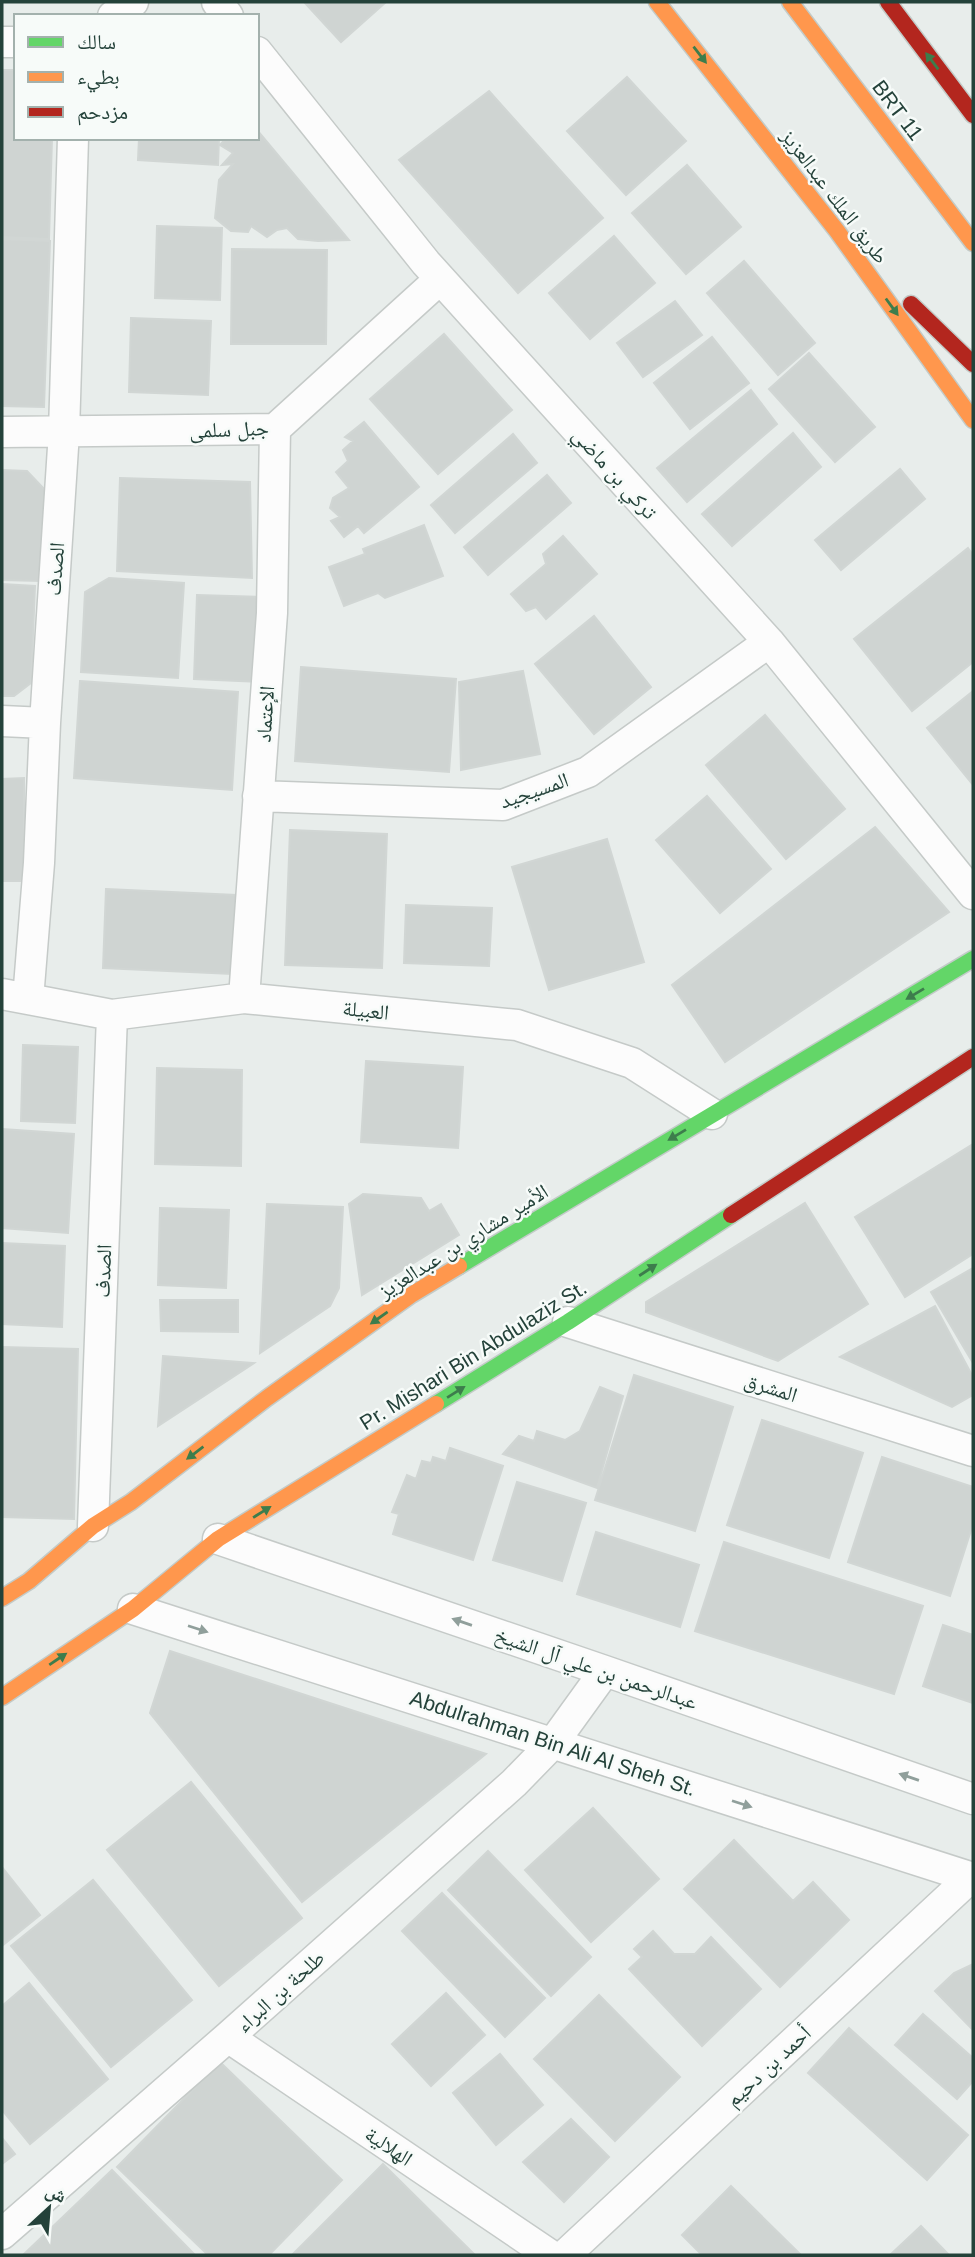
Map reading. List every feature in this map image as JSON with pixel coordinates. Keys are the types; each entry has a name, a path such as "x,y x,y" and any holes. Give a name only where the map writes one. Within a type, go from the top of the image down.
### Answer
{"street":[{"path":"116,14 133,2"},
{"name":"طريق الملك عبدالعزيز","path":"657,2 837,231 973,420"},
{"name":"BRT 11","path":"790,2 973,243"},
{"path":"888,2 973,115"},
{"name":"تركي بن ماضي","path":"259,54 440,279 769,642 973,894"},
{"name":"الصدف","path":"15,996 39,863 45,723 64,432 73,140"},
{"path":"837,231 973,364"},
{"name":"جبل سلمى","path":"2,432 275,429 440,279"},
{"name":"الإعتماد","path":"244,998 272,613 275,429"},
{"name":"المسيجيد","path":"258,796 503,805 588,772 769,642"},
{"path":"2,721 45,723"},
{"name":"الأمير مشاري بن عبدالعزيز","path":"2,1598 16,1580 131,1502 267,1398 411,1295 973,959"},
{"name":"العبيلة","path":"15,996 112,1015 244,998 517,1025 632,1063 712,1114"},
{"name":"الصدف","path":"93,1526 112,1015"},
{"name":"Pr. Mishari Bin Abdulaziz St.","path":"2,1697 133,1609 218,1539 568,1322 973,1057"},
{"name":"المشرق","path":"568,1322 960,1447"},
{"path":"960,1447 973,1425"},
{"name":"عبدالرحمن بن علي آل الشيخ","path":"218,1539 973,1799"},
{"name":"Abdulrahman Bin Ali Al Sheh St.","path":"133,1609 972,1877"},
{"name":"طلحة بن البراء","path":"2,2234 514,1783 553,1743 605,1671"},
{"name":"أحمد بن دحيم","path":"565,2255 972,1877"},
{"name":"الهلالية","path":"228,2037 550,2255"}],"building":[{"path":"304,2 386,2 341,42"},
{"path":"2,70 14,70 14,140 52,140 49,239 2,237"},
{"path":"627,77 686,141 626,195 567,131"},
{"path":"489,91 603,218 518,293 399,160"},
{"path":"259,132 349,240 298,239 287,228 277,230 267,237 251,226 248,232 231,231 215,218 219,180 233,164 222,165 233,153 220,145 224,140 259,140"},
{"path":"139,140 219,140 218,165 138,160"},
{"path":"687,165 741,227 686,274 632,213"},
{"path":"157,226 222,228 220,300 155,298"},
{"path":"614,236 655,283 590,339 549,293"},
{"path":"2,239 50,241 44,407 2,406"},
{"path":"232,249 327,250 326,344 231,344"},
{"path":"744,261 815,343 778,375 707,293"},
{"path":"675,301 702,335 643,377 617,343"},
{"path":"131,318 211,321 208,395 129,392"},
{"path":"444,334 512,410 438,474 370,399"},
{"path":"712,337 749,383 690,429 654,383"},
{"path":"809,353 875,427 835,462 769,389"},
{"path":"751,390 777,424 687,502 657,468"},
{"path":"364,422 419,487 364,533 358,526 344,537 331,521 340,517 330,508 333,498 349,488 336,472 348,461 343,450 353,441 345,437"},
{"path":"793,433 821,467 732,546 702,514"},
{"path":"513,434 537,463 455,533 431,505"},
{"path":"900,469 925,499 841,570 815,540"},
{"path":"2,470 27,471 49,494 41,581 2,580"},
{"path":"547,475 571,503 488,575 464,547"},
{"path":"120,478 250,482 252,578 117,571"},
{"path":"424,525 443,576 385,598 378,593 344,606 329,567 365,554 363,549"},
{"path":"563,536 597,574 546,619 536,607 526,611 511,594 546,564 543,554"},
{"path":"968,548 973,555 973,662 912,711 854,639"},
{"path":"109,578 184,583 178,678 81,672 85,592"},
{"path":"2,584 35,586 31,683 14,696 2,696"},
{"path":"197,595 263,597 260,682 194,679"},
{"path":"594,616 651,687 594,734 535,664"},
{"path":"301,667 456,679 449,772 295,761"},
{"path":"523,671 540,754 461,770 459,682"},
{"path":"80,681 238,692 232,790 74,778"},
{"path":"973,691 973,785 927,728"},
{"path":"765,715 845,809 786,859 706,765"},
{"path":"24,778 24,881 2,881 2,779"},
{"path":"707,796 771,869 720,913 656,840"},
{"path":"875,827 949,912 725,1062 672,985"},
{"path":"290,830 387,834 382,968 285,965"},
{"path":"607,839 644,962 549,990 512,867"},
{"path":"106,889 236,895 232,974 103,968"},
{"path":"406,905 492,908 489,966 404,963"},
{"path":"23,1045 78,1047 75,1123 21,1121"},
{"path":"366,1061 463,1067 458,1148 361,1142"},
{"path":"157,1068 242,1070 241,1166 155,1164"},
{"path":"2,1129 74,1134 68,1233 2,1228"},
{"path":"973,1144 973,1254 905,1297 855,1217"},
{"path":"363,1194 421,1198 429,1211 441,1204 459,1235 362,1295 349,1204"},
{"path":"805,1203 868,1304 778,1361 646,1312 646,1302"},
{"path":"267,1204 343,1207 339,1288 330,1306 260,1353"},
{"path":"160,1208 229,1210 226,1288 158,1285"},
{"path":"2,1243 65,1246 62,1327 2,1324"},
{"path":"973,1268 973,1363 931,1292"},
{"path":"160,1300 238,1300 238,1332 161,1331"},
{"path":"935,1306 973,1377 973,1395 952,1407 840,1357"},
{"path":"2,1347 78,1349 74,1519 2,1517"},
{"path":"163,1356 254,1363 158,1426"},
{"path":"634,1375 733,1407 695,1531 595,1500"},
{"path":"600,1387 623,1396 597,1488 503,1454 519,1436 534,1441 537,1431 565,1440 580,1431"},
{"path":"762,1420 863,1453 829,1558 727,1525"},
{"path":"450,1448 503,1466 473,1560 393,1534 399,1514 392,1512 407,1475 416,1479 422,1461 431,1463 433,1457 446,1461"},
{"path":"882,1457 973,1487 973,1524 950,1596 848,1562"},
{"path":"517,1482 586,1503 562,1581 493,1560"},
{"path":"596,1532 699,1565 680,1627 577,1594"},
{"path":"724,1542 923,1606 894,1694 695,1631"},
{"path":"943,1625 973,1635 973,1703 923,1686"},
{"path":"170,1651 486,1754 302,1902 150,1713"},
{"path":"191,1782 302,1918 219,1986 107,1850"},
{"path":"593,1808 659,1879 591,1942 525,1870"},
{"path":"734,1840 793,1901 813,1882 849,1920 780,1987 684,1889"},
{"path":"488,1851 591,1957 551,1996 448,1890"},
{"path":"2,1867 40,1915 2,1946"},
{"path":"93,1880 192,2000 111,2067 11,1946"},
{"path":"442,1893 545,1998 505,2037 402,1931"},
{"path":"653,1931 674,1954 695,1954 711,1937 761,1989 702,2046 629,1969 642,1957 634,1949"},
{"path":"973,1964 973,2030 935,1991 954,1973"},
{"path":"29,1983 108,2079 30,2144 2,2110 2,2006"},
{"path":"446,1993 485,2035 431,2086 392,2044"},
{"path":"599,1995 680,2077 615,2141 534,2059"},
{"path":"923,2014 973,2058 973,2081 957,2099 895,2045"},
{"path":"849,2028 968,2135 927,2180 808,2073"},
{"path":"500,2054 543,2105 496,2145 453,2093"},
{"path":"220,2062 342,2180 269,2255 208,2255 117,2167"},
{"path":"571,2119 609,2157 564,2202 523,2162"},
{"path":"2,2138 15,2154 2,2164"},
{"path":"383,2164 475,2255 292,2255"},
{"path":"112,2170 195,2255 23,2255"},
{"path":"731,2186 801,2255 702,2255 682,2235"},
{"path":"921,2226 949,2255 890,2255"}],"traffic: fast":[{"path":"459,1266 973,959"},
{"path":"436,1404 568,1322 731,1215"}],"traffic: slow":[{"path":"657,2 837,231 973,420"},
{"path":"790,2 973,243"},
{"path":"2,1598 29,1581 93,1526 131,1502 267,1398 411,1295 459,1266"},
{"path":"2,1697 133,1609 218,1539 436,1404"}],"traffic: jam":[{"path":"888,2 973,115"},
{"path":"911,304 973,364"},
{"path":"731,1215 973,1057"}]}
